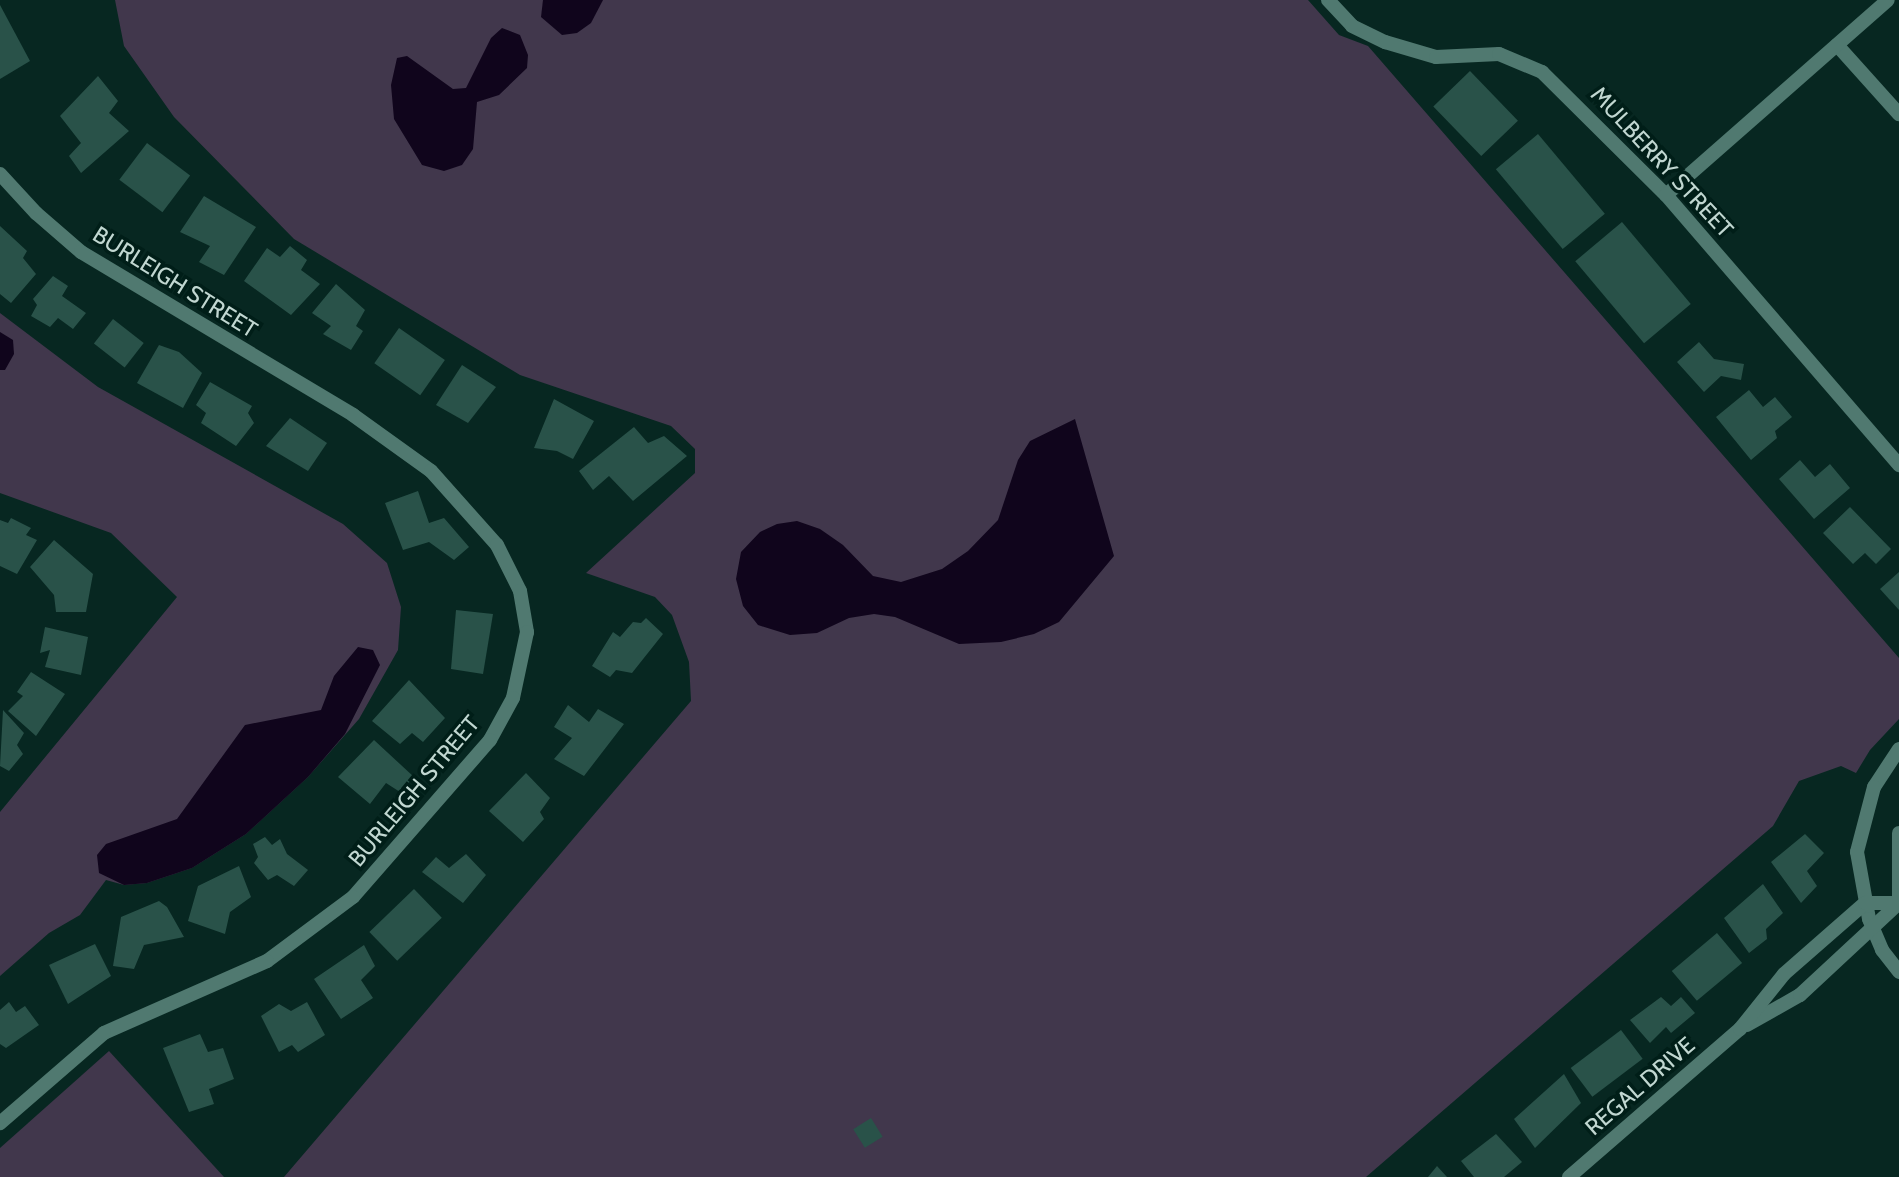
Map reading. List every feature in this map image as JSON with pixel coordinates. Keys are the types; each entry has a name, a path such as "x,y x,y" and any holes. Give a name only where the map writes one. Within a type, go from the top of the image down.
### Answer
{"street":[{"name":"MULBERRY STREET","path":"1328,0 1352,26 1385,42 1436,57 1499,54 1542,72 1666,195 1899,465"},
{"path":"1666,195 1888,0"},
{"path":"1837,45 1899,114"},
{"name":"BURLEIGH STREET","path":"0,174 36,213 81,252 353,415 431,471 497,545 520,591 527,632 513,698 490,740 353,897 267,961 104,1033 0,1123"},
{"path":"1899,749 1874,787 1860,828 1859,873 1874,931 1899,972"},
{"path":"1865,903 1899,902 1899,833"},
{"name":"REGAL DRIVE","path":"1740,1029 1800,995 1874,931 1899,902"},
{"name":"REGAL DRIVE","path":"1569,1177 1740,1029 1784,974 1865,903"}],"shaded area":[{"path":"115,0 1308,0 1339,35 1368,46 1899,658 1899,719 1870,750 1856,773 1841,766 1799,781 1773,826 1366,1177 284,1177 691,701 689,662 672,615 655,597 586,573 695,473 695,449 671,426 520,375 294,239 174,117 124,46"},
{"path":"543,0 603,0 591,23 577,33 562,35 541,17"},
{"path":"502,28 520,35 528,55 527,68 499,95 477,102 473,149 462,165 444,171 422,165 394,119 391,85 397,58 407,56 453,89 466,88 491,38"},
{"path":"0,313 98,387 343,524 387,563 401,607 398,650 359,719 308,777 246,834 192,868 147,883 124,885 106,880 80,915 49,933 0,976 0,812 177,597 111,533 0,493"},
{"path":"0,332 13,340 14,354 5,370 0,370"},
{"path":"1075,419 1114,556 1059,622 1034,634 1001,642 959,644 895,617 874,614 849,618 817,633 790,635 758,625 743,606 736,579 741,552 760,532 777,524 797,521 820,529 843,545 873,576 901,582 942,569 968,551 998,520 1018,460 1030,441"},
{"path":"358,647 373,650 380,665 345,734 308,777 246,834 192,868 147,883 124,885 99,873 97,855 106,844 177,819 245,725 321,710 334,676"},
{"path":"109,1051 224,1177 0,1177 0,1148"}],"building":[{"path":"0,5 30,61 0,79"},
{"path":"1470,71 1518,121 1481,156 1433,106"},
{"path":"98,76 118,101 109,113 129,131 81,173 69,156 81,143 60,116"},
{"path":"1538,134 1605,214 1563,249 1496,169"},
{"path":"147,143 190,175 162,212 119,180"},
{"path":"204,196 256,227 224,275 199,262 210,246 180,232"},
{"path":"1622,222 1691,304 1644,343 1575,261"},
{"path":"0,226 27,251 23,258 36,274 11,303 0,294"},
{"path":"290,246 307,260 301,270 320,284 291,315 244,281 267,248 280,257"},
{"path":"53,276 68,286 62,296 86,313 73,329 58,318 50,327 31,316 37,305 33,299"},
{"path":"336,284 365,310 356,326 363,331 351,350 323,334 331,326 312,313"},
{"path":"113,319 144,343 125,367 94,343"},
{"path":"399,328 445,360 420,395 374,363"},
{"path":"1699,342 1714,359 1744,364 1741,380 1721,376 1704,392 1677,362"},
{"path":"159,345 179,352 202,373 183,408 137,383"},
{"path":"462,365 496,387 468,423 436,405"},
{"path":"210,382 252,406 248,413 254,423 236,446 201,423 206,413 196,405"},
{"path":"1749,390 1763,407 1775,397 1792,417 1775,431 1777,438 1751,460 1716,417"},
{"path":"554,399 594,421 573,459 557,451 534,448"},
{"path":"290,418 327,443 308,471 266,446"},
{"path":"634,427 648,443 664,436 687,456 633,501 609,476 593,490 579,471"},
{"path":"1800,460 1815,477 1830,464 1850,488 1814,519 1779,479"},
{"path":"418,491 429,523 444,518 469,547 454,560 429,542 403,550 385,503"},
{"path":"1850,507 1891,549 1876,564 1865,553 1853,564 1823,533"},
{"path":"11,518 31,528 26,535 37,540 17,574 0,566 0,520 8,523"},
{"path":"54,540 93,574 86,612 56,612 54,595 30,567"},
{"path":"1899,572 1899,610 1880,589"},
{"path":"456,610 493,614 483,674 451,669"},
{"path":"646,618 663,634 632,673 616,670 610,677 592,666 613,632 620,637 633,622 641,623"},
{"path":"45,627 88,637 81,675 45,667 50,650 40,653"},
{"path":"31,672 65,694 36,736 8,711 23,696 17,692"},
{"path":"409,680 445,718 423,742 412,733 400,744 372,721"},
{"path":"568,705 589,722 598,709 624,724 584,776 554,759 572,738 554,727"},
{"path":"3,710 24,733 17,745 23,754 9,771 0,766"},
{"path":"374,740 414,777 400,792 386,783 370,804 338,777"},
{"path":"526,773 550,798 540,812 544,819 523,842 489,811"},
{"path":"1805,834 1824,853 1807,871 1817,886 1801,903 1771,862"},
{"path":"265,837 272,845 280,839 287,854 308,870 294,886 277,875 268,880 254,863 258,857 253,844"},
{"path":"466,854 486,875 463,903 422,872 436,857 449,868"},
{"path":"239,866 251,897 230,912 225,934 188,921 198,886"},
{"path":"1763,884 1783,913 1766,929 1767,939 1749,953 1724,918"},
{"path":"414,889 442,918 397,961 369,932"},
{"path":"159,901 167,907 184,937 144,945 134,969 113,966 121,917"},
{"path":"1717,933 1742,963 1697,1001 1672,971"},
{"path":"95,944 111,976 68,1004 49,965"},
{"path":"364,945 375,966 361,980 373,998 341,1019 314,979"},
{"path":"1661,997 1671,1006 1681,997 1695,1013 1671,1033 1666,1027 1650,1043 1630,1020"},
{"path":"9,1002 16,1012 25,1006 39,1025 6,1048 0,1044 0,1010"},
{"path":"307,1002 325,1035 298,1052 292,1045 279,1052 261,1016 279,1004 291,1011"},
{"path":"1621,1030 1643,1059 1592,1097 1571,1068"},
{"path":"200,1034 208,1052 223,1048 234,1079 209,1089 214,1104 189,1112 163,1048"},
{"path":"1564,1074 1581,1103 1535,1148 1514,1119"},
{"path":"871,1118 883,1137 865,1148 853,1129"},
{"path":"1496,1134 1522,1162 1504,1177 1474,1177 1461,1161"},
{"path":"1437,1166 1447,1177 1428,1177"}]}
